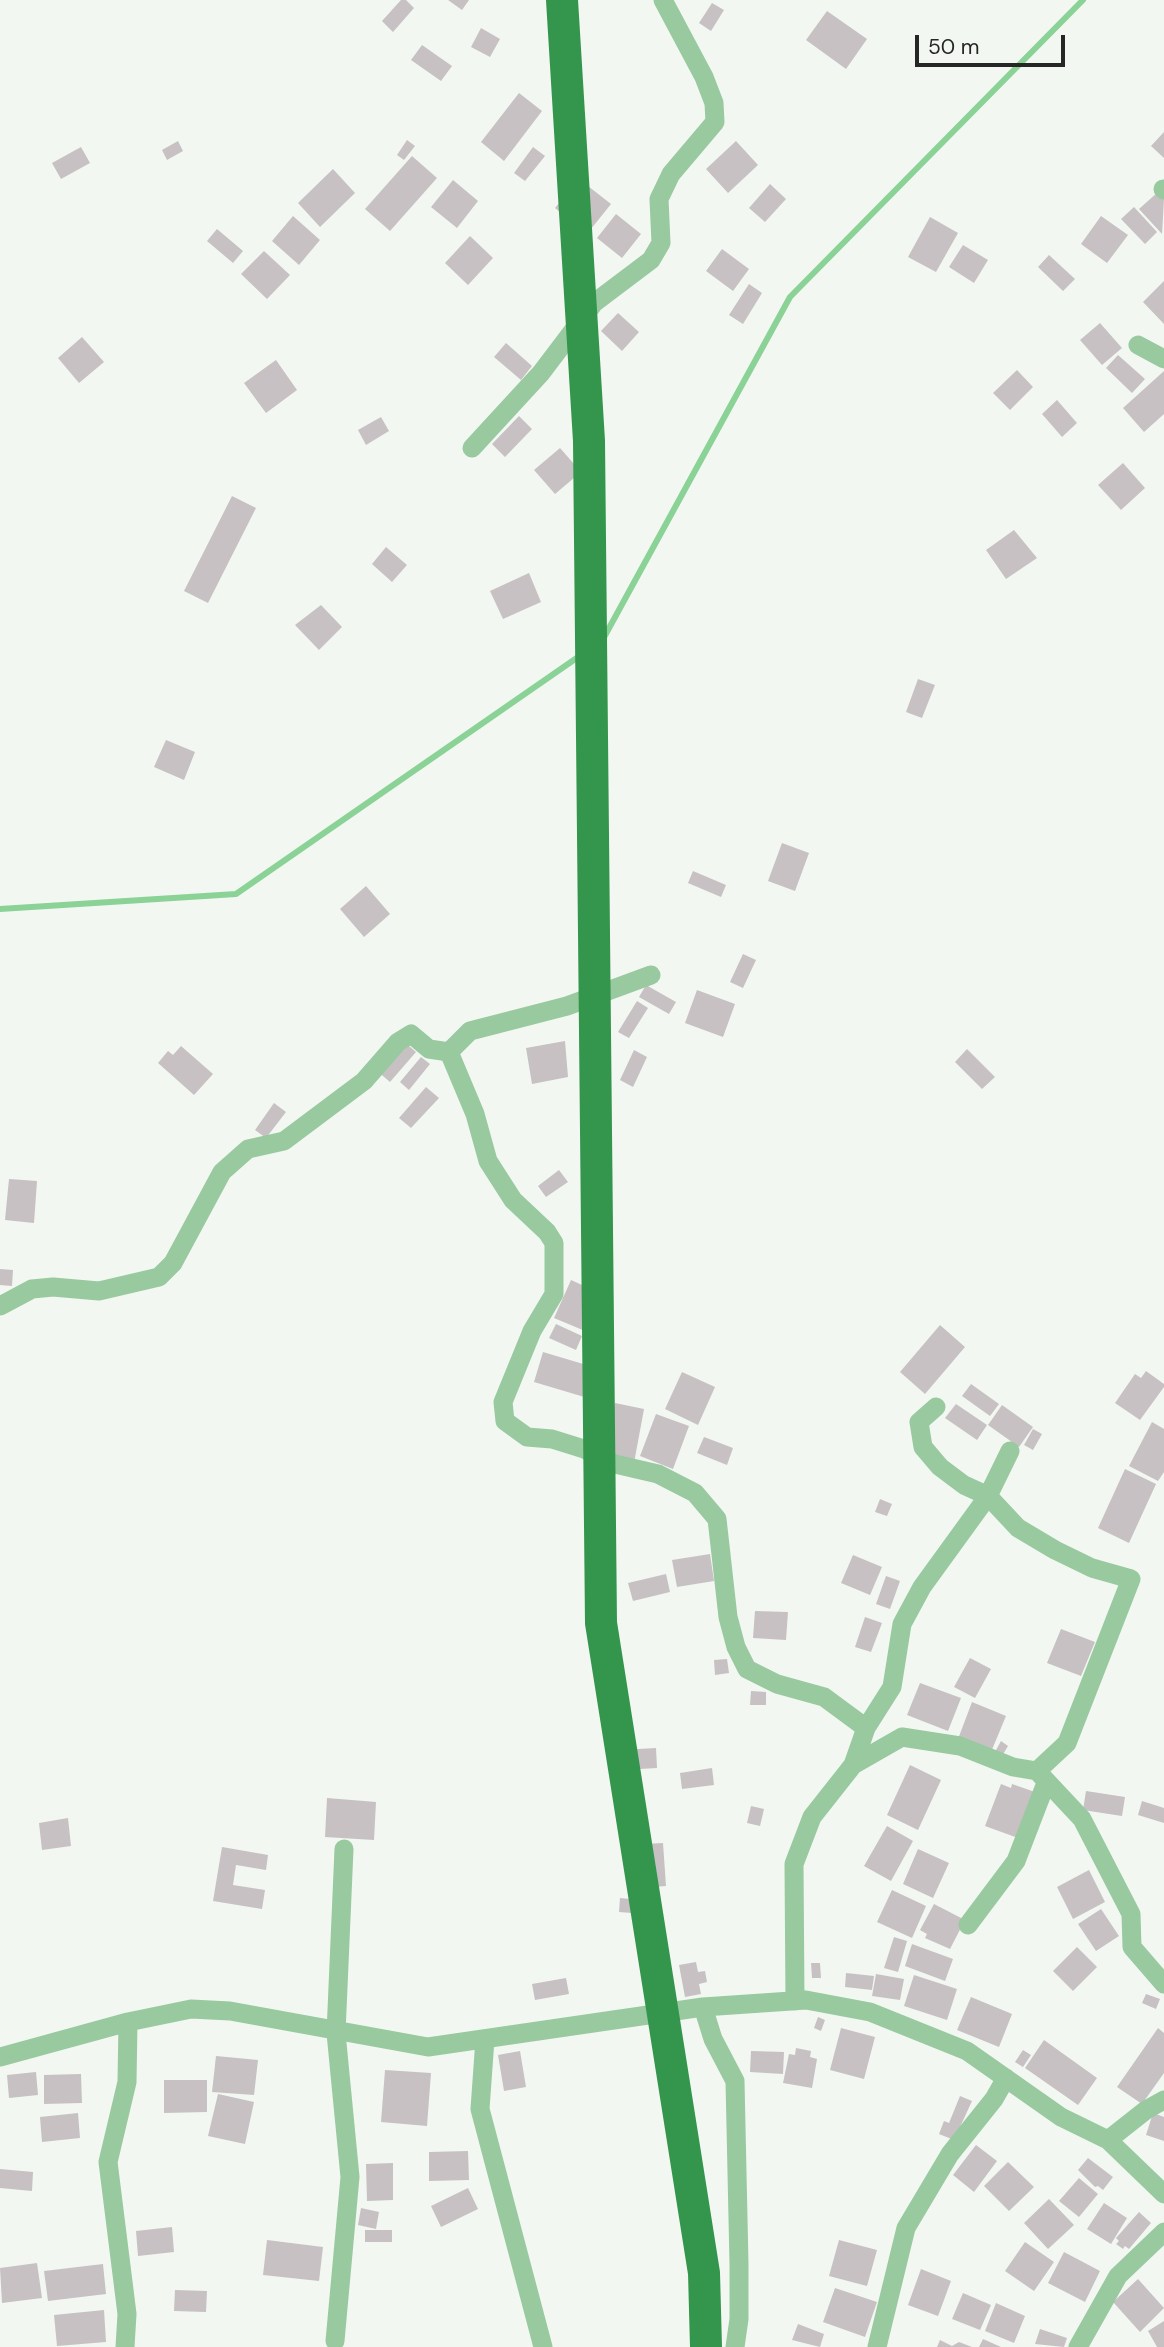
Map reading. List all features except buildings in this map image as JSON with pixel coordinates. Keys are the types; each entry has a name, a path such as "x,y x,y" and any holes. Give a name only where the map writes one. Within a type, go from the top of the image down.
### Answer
{"highway":[{"path":"562,0 589,440 601,1623 704,2273 706,2347"}],"street":[{"path":"472,448 541,373 594,303 651,260 661,243 659,199 671,174 715,122 714,103 704,77 663,0"},
{"path":"1138,345 1164,359"},
{"path":"449,1052 470,1031 567,1006 651,975"},
{"path":"0,1306 32,1289 53,1287 99,1291 159,1277 173,1263 222,1172 248,1149 284,1141 364,1081 398,1042 411,1034 429,1049 449,1052"},
{"path":"449,1052 475,1114 488,1161 513,1200 547,1231 554,1243 554,1293 532,1331 503,1402 505,1421 527,1437 552,1439 584,1449 615,1464 658,1474 695,1493 717,1519 728,1617 736,1647 747,1669 777,1684 824,1697 866,1728"},
{"path":"936,1407 919,1422 923,1447 940,1467 964,1485 988,1496 1017,1528 1092,1568 1131,1579 1067,1743 1042,1777 1016,1861 968,1925"},
{"path":"795,2001 794,1864 812,1817 853,1765 866,1728 892,1687 902,1623 922,1587 988,1496 1010,1451"},
{"path":"853,1765 902,1737 960,1746 1042,1777 1082,1819 1131,1914 1132,1947 1164,1984"},
{"path":"335,2341 350,2177 336,2033 344,1849"},
{"path":"0,2057 128,2022 191,2009 229,2011 336,2033 428,2047 703,2007 806,2000 870,2012 917,2028 967,2051 1061,2118 1108,2140 1164,2194"},
{"path":"703,2007 713,2039 734,2081 739,2264 739,2319 735,2347"},
{"path":"125,2347 127,2314 108,2162 127,2082 128,2022"},
{"path":"485,2039 480,2109 543,2347"},
{"path":"877,2347 906,2228 950,2154 994,2099 1006,2078"},
{"path":"1108,2140 1146,2110 1164,2100"},
{"path":"1078,2347 1118,2276 1164,2232"}],"waterway":[{"path":"602,641 790,297 1083,0"},
{"path":"0,909 236,894 581,655"}]}
